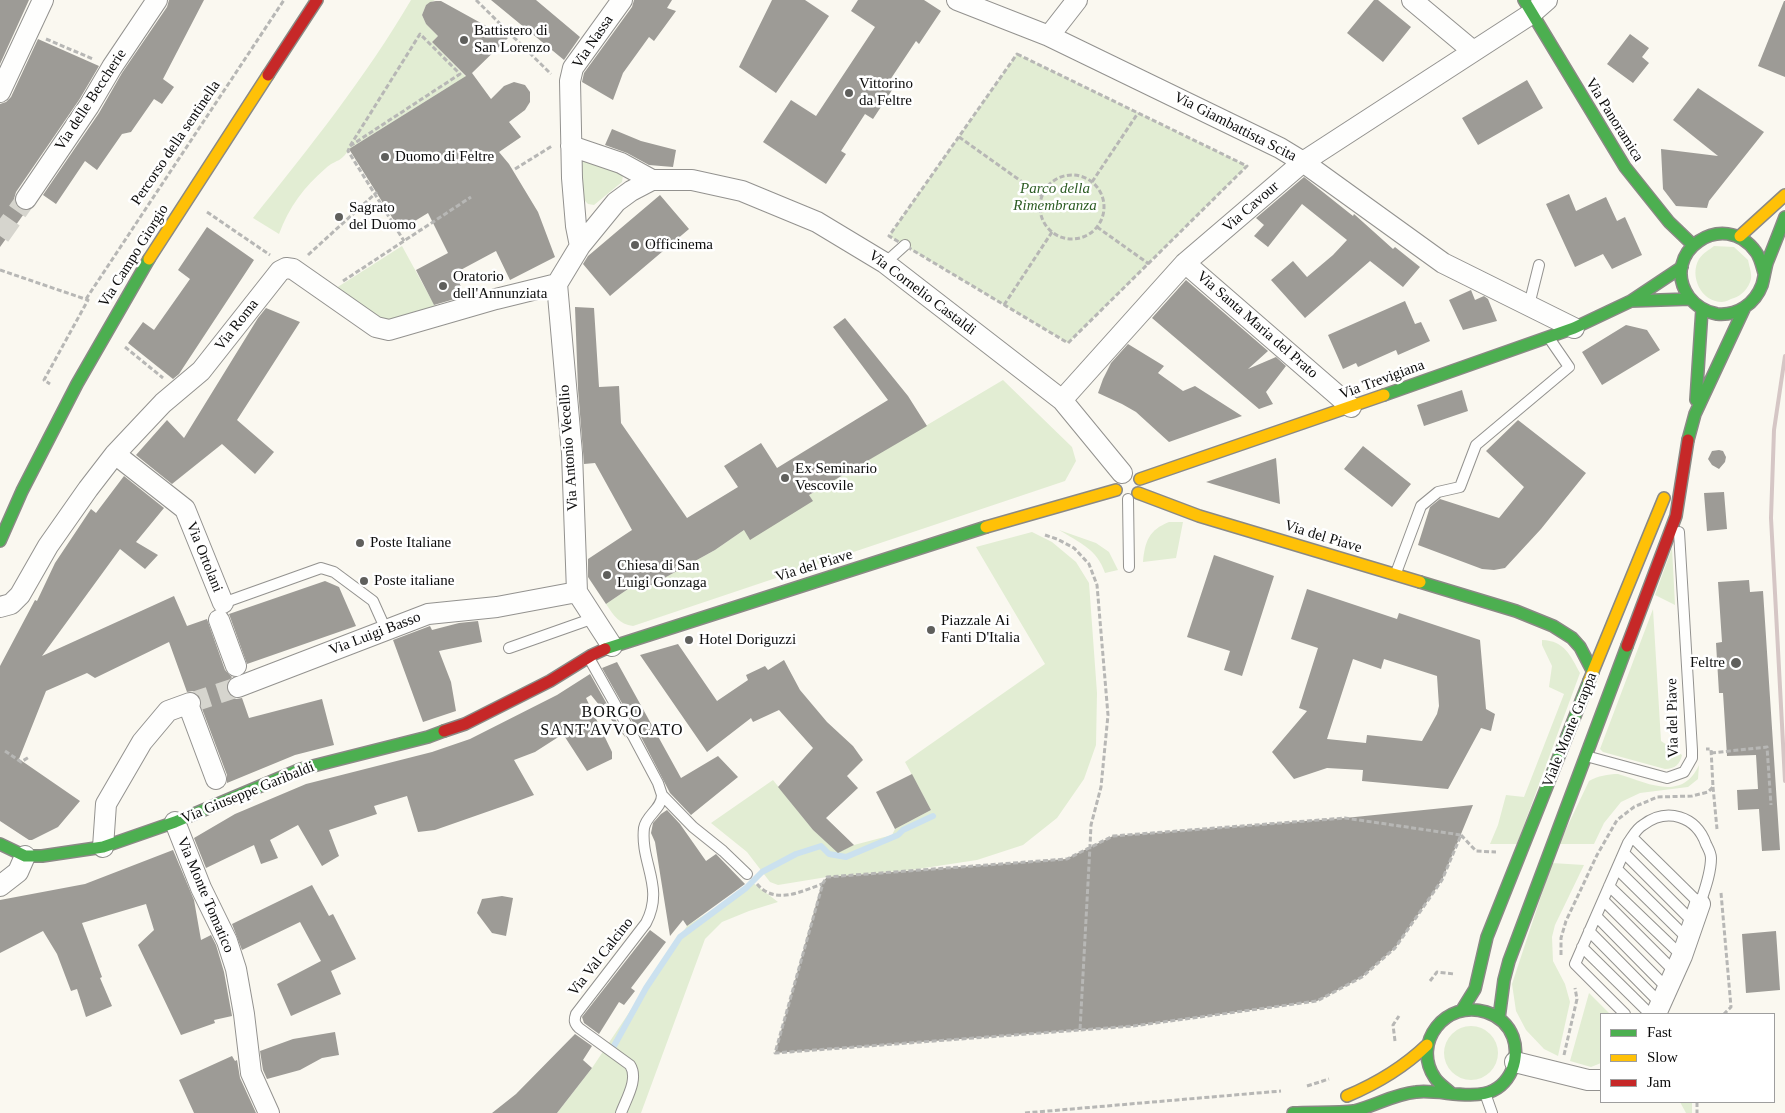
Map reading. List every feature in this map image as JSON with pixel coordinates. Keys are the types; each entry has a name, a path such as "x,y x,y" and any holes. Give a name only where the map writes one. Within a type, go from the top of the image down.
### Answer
{"street":[{"path":"0,92 43,0"},
{"name":"Via delle Beccherie","path":"26,199 157,0"},
{"name":"Via Campo Giorgio","path":"0,541 71,394 104,333 316,0"},
{"name":"Via Nassa","path":"580,246 576,226 572,178 569,88 573,68 622,0"},
{"name":"Via Giambattista Scita","path":"957,0 1049,36 1280,148 1303,162 1443,263 1574,328"},
{"path":"1049,36 1076,0"},
{"path":"1412,0 1473,51"},
{"name":"Via Cavour","path":"1062,400 1185,263 1303,162 1473,51 1527,7 1547,0"},
{"name":"Via Panoramica","path":"1527,7 1625,167 1669,222 1693,245"},
{"path":"571,141 621,163 652,180"},
{"path":"289,269 376,327 390,330 496,299 557,284 580,246 616,202 631,191 652,180"},
{"name":"Via Cornelio Castaldi","path":"652,180 692,180 742,191 817,222 885,263 1062,400 1126,481"},
{"path":"1740,236 1785,195"},
{"path":"1682,267 1682,279 1690,299 1702,309 1712,313 1734,313 1755,299 1762,287 1764,273 1785,217"},
{"path":"1693,245 1704,237 1715,233 1728,233 1740,236 1750,242 1757,251 1764,273"},
{"name":"Via Trevigiana","path":"1024,516 1352,407 1574,328 1631,301 1682,267 1686,255 1693,245"},
{"name":"Via Santa Maria del Prato","path":"1185,263 1352,407"},
{"name":"Via Roma","path":"0,607 11,604 20,595 48,546 115,454 163,403 201,371 280,271 289,269"},
{"name":"Via Antonio Vecellio","path":"557,284 572,454 576,592"},
{"name":"Via Trevigiana","path":"1631,301 1690,299"},
{"name":"Viale Monte Grappa","path":"1499,1018 1509,961 1576,781 1580,749 1643,607 1676,516 1685,451 1695,414 1744,308"},
{"name":"Viale Monte Grappa","path":"1695,414 1702,309"},
{"name":"Viale Monte Grappa","path":"1303,1112 1384,1080 1402,1069 1427,1045 1439,1022 1462,1010 1476,989 1487,937 1618,606 1685,451"},
{"name":"Via Ortolani","path":"115,454 185,509 221,612 236,666"},
{"path":"1126,481 1141,486 1133,496"},
{"name":"Via del Piave","path":"1126,481 1120,495 1133,496 1516,611 1561,629 1572,636 1581,646 1593,672"},
{"name":"Via del Piave","path":"612,646 1024,516"},
{"path":"576,592 612,646"},
{"name":"Via Luigi Basso","path":"238,687 428,614 496,607 576,592"},
{"name":"Via Giuseppe Garibaldi","path":"25,856 42,856 103,847 174,822 301,768 428,737 465,724 550,681 589,657 612,646"},
{"path":"103,847 106,804 142,742 168,711 189,703 216,778"},
{"name":"Via Monte Tomatico","path":"174,822 201,888 227,941 236,969 251,1073 269,1113"},
{"path":"0,844 25,856 18,872 0,886"},
{"path":"1672,976 1700,904"},
{"path":"1462,1010 1475,1009 1488,1012 1499,1018 1508,1027 1514,1038 1516,1062 1505,1084 1486,1096"},
{"path":"1427,1045 1429,1069 1434,1080 1452,1094"},
{"path":"1516,1062 1588,1080 1600,1080"},
{"name":"Viale Monte Grappa","path":"1303,1112 1352,1112 1414,1092 1426,1091 1452,1094 1463,1098 1486,1096"}],"lane":[{"path":"885,263 905,245"},
{"path":"1529,306 1539,264"},
{"path":"1396,575 1421,506 1438,492 1460,487 1476,445 1569,368 1548,337"},
{"path":"1129,567 1133,496"},
{"name":"Via del Piave","path":"1580,749 1612,764 1667,778 1684,772 1692,758 1680,537 1676,516"},
{"path":"221,612 321,568 334,572 372,601 386,630"},
{"path":"1580,749 1577,736 1621,622 1618,606"},
{"path":"509,648 594,618"},
{"path":"589,657 634,736 658,783 662,795 693,827 723,851 747,874"},
{"path":"1576,781 1592,769 1612,764"},
{"name":"Via Val Calcino","path":"621,1113 634,1077 634,1071 630,1066 578,1028 575,1025 574,1019 652,913 654,900 653,882 644,839 644,826 659,805 662,795"},
{"path":"1624,1013 1575,964 1616,869 1632,837 1635,831 1644,824 1656,819 1669,816 1680,817 1692,822 1702,834 1711,857 1700,904 1632,837"},
{"path":"1624,853 1672,976"},
{"path":"1616,869 1672,976"},
{"path":"1609,886 1672,976"},
{"path":"1603,900 1672,976"},
{"path":"1596,916 1672,976"},
{"path":"1589,931 1672,976"},
{"path":"1582,947 1672,976"},
{"path":"1486,1096 1492,1113"}],"path":[{"name":"Percorso della sentinella","path":"71,394 44,380 88,300 86,299 284,0"},
{"path":"476,0 555,78 569,88"},
{"path":"27,31 112,68"},
{"path":"350,146 461,74 420,34 350,146 348,151 404,241"},
{"path":"1018,54 1138,113 1246,166 1068,343 889,236 1018,54"},
{"path":"1092,182 1138,113"},
{"path":"959,137 1042,196"},
{"path":"515,170 571,141"},
{"path":"1064,176 1084,177 1092,182 1099,190 1103,199 1104,209 1097,227 1090,234 1071,240 1052,232 1045,225 1041,216 1042,196 1047,187 1055,180 1064,176"},
{"path":"188,199 289,269 375,193"},
{"path":"326,292 471,197"},
{"path":"1097,227 1148,264"},
{"path":"1004,305 1052,232"},
{"path":"0,270 86,299"},
{"path":"119,342 144,362"},
{"path":"1080,1030 1091,825 1101,787 1108,715 1097,585"},
{"path":"1711,753 1767,747 1771,805"},
{"path":"5,751 21,762 29,757"},
{"path":"1461,835 1442,880 1396,948 1362,977 1317,1001 1133,1026 775,1053 822,883 827,877 1066,860 1090,846 1113,836 1345,818 1461,835 1476,851 1501,852"},
{"path":"764,892 782,896 795,894 822,883"},
{"path":"1393,1044 1395,1038 1393,1025 1399,1016"},
{"path":"1306,1086 1333,1078"},
{"path":"1025,1113 1160,1103 1288,1090"},
{"path":"1160,1103 1161,1109"}],"green space":[{"path":"411,0 435,0 426,5 422,15 426,24 438,36 432,42 467,78 484,89 462,105 450,86 349,149 341,159 326,168 304,190 292,206 279,234 253,218 316,139 356,84 394,29"},
{"name":"Parco della Rimembranza","path":"1017,54 1247,166 1068,343 889,236"},
{"path":"583,160 619,170 623,175 622,182 594,205 588,204 584,200 578,168"},
{"path":"402,246 437,310 386,322 333,290"},
{"path":"1714,246 1734,247 1748,260 1751,272 1750,282 1744,291 1737,297 1724,302 1708,298 1696,280 1696,266 1699,259"},
{"path":"1003,380 1072,447 1076,461 1065,481 633,626 617,619 606,604 634,585 639,592 715,550 744,530 812,500 809,495"},
{"path":"1169,522 1183,522 1176,558 1143,562 1149,537 1162,525"},
{"path":"1059,530 1096,543 1109,552 1118,570 1105,573 1102,565 1087,547"},
{"path":"1032,532 1052,542 1076,562 1089,583 1097,693 1096,745 1084,779 1057,818 1023,845 977,860 911,870 827,877 778,885 770,882 747,852 711,823 773,780 813,830 838,852 854,845 892,835 895,829 931,810 905,762 1045,664 976,547"},
{"path":"1672,548 1675,605 1655,595"},
{"path":"1653,609 1661,741 1682,755 1680,761 1669,769 1603,752 1600,749"},
{"path":"1542,640 1556,643 1566,650 1580,673 1517,844 1490,844 1498,825 1506,795 1524,797 1564,694 1549,687 1552,666 1542,645"},
{"path":"1699,765 1698,779 1688,787 1640,793 1621,802 1604,823 1594,844 1559,844 1589,781 1611,774 1618,774 1652,785 1674,786 1683,783 1692,776"},
{"path":"1552,863 1584,865 1555,925 1552,937 1553,961 1565,984 1570,1002 1558,1056 1544,1049 1526,1030 1516,1011 1512,984"},
{"path":"752,882 778,902 722,922 705,939 641,1113 557,1113 592,1068 687,926 746,888"},
{"path":"1589,993 1609,1013 1600,1013 1600,1063 1591,1067 1570,1061"},
{"path":"1471,1026 1481,1028 1490,1034 1496,1043 1498,1053 1496,1063 1490,1072 1481,1078 1471,1080 1461,1078 1452,1072 1446,1063 1444,1053 1446,1043 1452,1034 1461,1028"},
{"path":"1681,1103 1692,1103 1692,1113 1686,1113"}],"building":[{"path":"0,0 29,0 0,64"},
{"path":"169,0 204,0 163,79 174,87 162,104 154,99 131,132 122,134 97,170 85,161 56,204 43,195 99,113 122,73 167,7"},
{"path":"491,0 536,0 580,37 564,60"},
{"path":"634,0 672,0 667,8 676,11 654,41 649,37 623,73 613,100 582,82 584,73 632,7"},
{"path":"772,0 805,0 829,16 776,93 739,67"},
{"path":"858,0 924,0 941,11 919,44 916,41 890,80 896,84 873,119 865,114 841,151 846,154 826,184 763,142 791,100 816,116 875,27 851,11"},
{"path":"1374,0 1378,0 1411,27 1383,62 1347,33"},
{"path":"441,1 508,38 472,73 491,99 504,86 514,82 525,85 530,92 530,102 525,110 509,122 521,137 499,152 509,164 538,212 555,257 510,280 496,251 455,273 465,296 434,305 416,270 448,253 428,213 400,230 349,149 466,76 432,42 438,36 426,24 422,15 426,5"},
{"path":"1785,1 1785,77 1758,66"},
{"path":"1630,34 1649,48 1642,57 1649,63 1633,83 1607,64"},
{"path":"38,39 99,66 79,100 16,192 14,199 16,205 26,211 0,247 0,104 6,102 11,97"},
{"path":"1527,80 1543,108 1478,145 1462,118"},
{"path":"1698,88 1764,132 1709,201 1707,208 1676,206 1663,189 1661,149 1718,156 1673,120"},
{"path":"612,129 641,141 676,150 673,167 649,165 627,153 605,145"},
{"path":"1304,177 1353,216 1354,214 1393,249 1395,247 1420,267 1403,287 1370,261 1305,318 1271,280 1293,261 1307,277 1333,255 1347,240 1302,204 1268,247 1254,236 1264,225 1256,218"},
{"path":"1569,194 1576,211 1606,197 1617,221 1625,217 1642,255 1612,269 1603,254 1575,267 1546,204"},
{"name":"Officinema","path":"660,195 689,229 610,296 583,264 588,256"},
{"path":"207,227 254,260 179,374 173,379 128,343 143,322 154,330 190,279 178,270"},
{"path":"1186,280 1268,351 1248,369 1276,357 1286,366 1266,392 1273,404 1259,409 1152,318"},
{"path":"1471,290 1475,300 1484,296 1488,299 1497,321 1463,330 1449,300"},
{"path":"1405,301 1415,324 1421,322 1430,341 1398,355 1396,350 1358,367 1356,363 1343,369 1328,335"},
{"path":"575,307 594,308 599,387 619,386 621,423 687,518 738,487 724,466 761,443 777,468 888,400 833,327 845,318 908,396 927,426 809,495 813,501 750,540 744,530 715,550 639,592 634,585 606,604 588,577 588,559 632,530 595,463 584,464 578,389"},
{"path":"266,308 300,322 237,420 274,452 255,474 222,444 172,484 136,455 167,420 184,438"},
{"path":"1626,325 1647,330 1660,350 1602,385 1582,352"},
{"path":"1128,344 1164,366 1158,373 1183,391 1195,386 1242,416 1169,442 1136,412 1098,393 1111,363"},
{"path":"1462,390 1468,411 1424,426 1417,405"},
{"path":"1518,420 1586,473 1541,529 1505,568 1494,570 1482,569 1418,545 1430,507 1440,499 1499,518 1524,487 1486,451"},
{"path":"1363,446 1411,484 1392,507 1344,469"},
{"path":"1712,451 1723,451 1726,457 1725,462 1719,469 1712,465 1708,459"},
{"path":"1276,458 1280,504 1206,482"},
{"path":"124,476 164,508 136,542 158,555 145,569 120,549 42,656 174,596 187,626 207,619 225,670 232,677 226,685 227,692 236,699 242,698 249,718 322,699 334,745 295,755 227,783 227,775 201,706 201,699 193,691 187,692 169,642 95,678 87,673 46,691 19,759 80,801 58,827 29,840 0,821 0,666 35,600 37,601 55,563 91,509 96,513"},
{"path":"1724,492 1727,529 1707,531 1704,493"},
{"path":"1214,555 1274,576 1242,676 1224,670 1230,651 1187,637"},
{"path":"1749,580 1750,592 1763,591 1780,850 1762,851 1759,809 1738,810 1737,790 1758,789 1756,755 1727,756 1723,693 1719,693 1716,643 1722,642 1718,582"},
{"path":"325,581 339,587 356,626 247,664 229,614"},
{"path":"1307,589 1397,619 1399,613 1480,640 1486,709 1495,714 1491,731 1481,728 1448,789 1362,781 1363,770 1327,768 1294,779 1272,752 1307,711 1299,708 1318,648 1291,639","holes":["1353,659 1381,669 1384,659 1437,676 1439,706 1437,714 1422,741 1367,735 1366,743 1327,739"]},
{"path":"478,621 482,642 439,651 451,682 456,711 423,722 393,640 430,626 432,630 459,623"},
{"path":"678,644 717,701 748,680 746,675 765,666 768,670 784,660 800,690 827,722 853,746 863,760 847,776 858,788 826,818 854,845 838,853 813,830 778,787 813,748 779,710 753,722 751,718 707,752 640,655"},
{"path":"617,662 681,778 718,756 738,777 691,815 670,793 602,668"},
{"path":"590,674 626,738 591,695 586,698 612,752 612,759 587,771 563,734 535,752 514,760 534,795 435,830 418,832 407,796 374,806 377,814 329,830 339,856 322,866 298,825 270,840 278,858 261,864 254,845 206,868 194,838 235,814 306,784 432,752 470,739 557,695"},
{"path":"912,774 931,810 895,829 876,792"},
{"path":"1473,805 1442,880 1395,948 1362,977 1317,1001 1133,1026 775,1053 822,883 827,877 1066,859 1113,836 1345,818"},
{"path":"667,810 680,824 706,861 716,854 745,884 687,926 683,920 670,936 655,842 651,833 653,823"},
{"path":"173,850 194,900 201,940 211,935 216,945 224,972 232,1016 214,1020 215,1023 181,1035 138,945 154,930 146,904 82,923 102,977 100,978 112,1006 86,1017 77,989 71,991 57,954 43,931 0,953 0,900 85,884"},
{"path":"312,885 329,916 333,914 356,959 331,971 341,994 291,1016 277,984 321,961 300,922 242,950 232,924"},
{"path":"502,896 513,898 506,936 492,933 477,913 482,899"},
{"path":"650,930 666,942 631,988 635,991 624,1005 619,1002 599,1034 584,1023 582,1017"},
{"path":"1776,931 1780,990 1746,993 1742,934"},
{"path":"335,1032 339,1055 322,1058 300,1070 267,1079 263,1070 260,1051 293,1039"},
{"path":"575,1034 592,1046 583,1060 592,1068 557,1113 492,1113 516,1094"},
{"path":"232,1056 235,1061 237,1060 240,1078 256,1113 194,1113 179,1080"}],"waterway":[{"path":"614,1046 646,988 680,937 746,888 762,872 796,854 821,846 829,854 846,857 898,835 903,830 933,816"}],"tunnel":[{"path":"0,236 26,199"},
{"path":"190,703 238,687"}],"railway":[{"path":"1785,356 1774,430 1771,518 1785,781"}],"traffic: fast":[{"path":"1524,0 1625,167 1669,222 1693,245"},
{"path":"1764,273 1756,252 1743,239 1728,234 1713,235 1699,241 1688,252 1682,265 1682,281 1689,297 1698,306 1717,314 1738,311 1750,303 1759,292 1767,263 1785,217"},
{"path":"0,541 22,491 77,384 149,259"},
{"path":"1384,395 1574,328 1631,301 1682,267"},
{"path":"1631,301 1690,299"},
{"path":"1696,400 1702,309"},
{"path":"1688,440 1695,414 1744,309"},
{"path":"605,649 986,527"},
{"path":"1420,582 1516,611 1553,626 1572,638 1580,647 1593,672"},
{"path":"1499,1018 1504,980 1509,961 1627,646"},
{"path":"1462,1010 1475,989 1487,937 1589,681"},
{"path":"0,844 25,856 42,856 103,847 175,822 301,769 428,737 444,731"},
{"path":"1293,1113 1354,1111 1400,1095 1416,1092 1469,1095 1482,1094 1494,1090 1504,1083 1512,1070 1515,1054 1515,1045 1511,1032 1495,1016 1486,1012 1471,1010 1458,1012 1446,1018 1436,1027 1430,1038 1427,1051 1429,1065 1435,1078 1452,1094"}],"traffic: slow":[{"path":"149,259 268,75"},
{"path":"1740,236 1785,195"},
{"path":"1140,479 1384,395"},
{"path":"986,527 1116,490"},
{"path":"1138,493 1199,516 1420,582"},
{"path":"1589,681 1664,498"},
{"path":"1347,1096 1390,1074 1427,1045"}],"traffic: jam":[{"path":"268,75 317,0"},
{"path":"1627,646 1676,516 1688,440"},
{"path":"444,731 465,724 550,681 605,649"}],"place":[{"name":"Battistero di San Lorenzo","path":"464,40"},
{"name":"Vittorino da Feltre","path":"849,93"},
{"name":"Duomo di Feltre","path":"385,157"},
{"name":"Sagrato del Duomo","path":"339,217"},
{"name":"Officinema","path":"635,245"},
{"name":"Oratorio dell'Annunziata","path":"443,286"},
{"name":"Ex Seminario Vescovile","path":"785,478"},
{"name":"Poste Italiane","path":"360,543"},
{"name":"Chiesa di San Luigi Gonzaga","path":"607,575"},
{"name":"Poste italiane","path":"364,581"},
{"name":"Piazzale Ai Fanti D'Italia","path":"931,630"},
{"name":"Hotel Doriguzzi","path":"689,640"},
{"name":"Feltre","path":"1736,663"}],"district":[{"name":"BORGO SANT'AVVOCATO","path":"612,722"}]}
